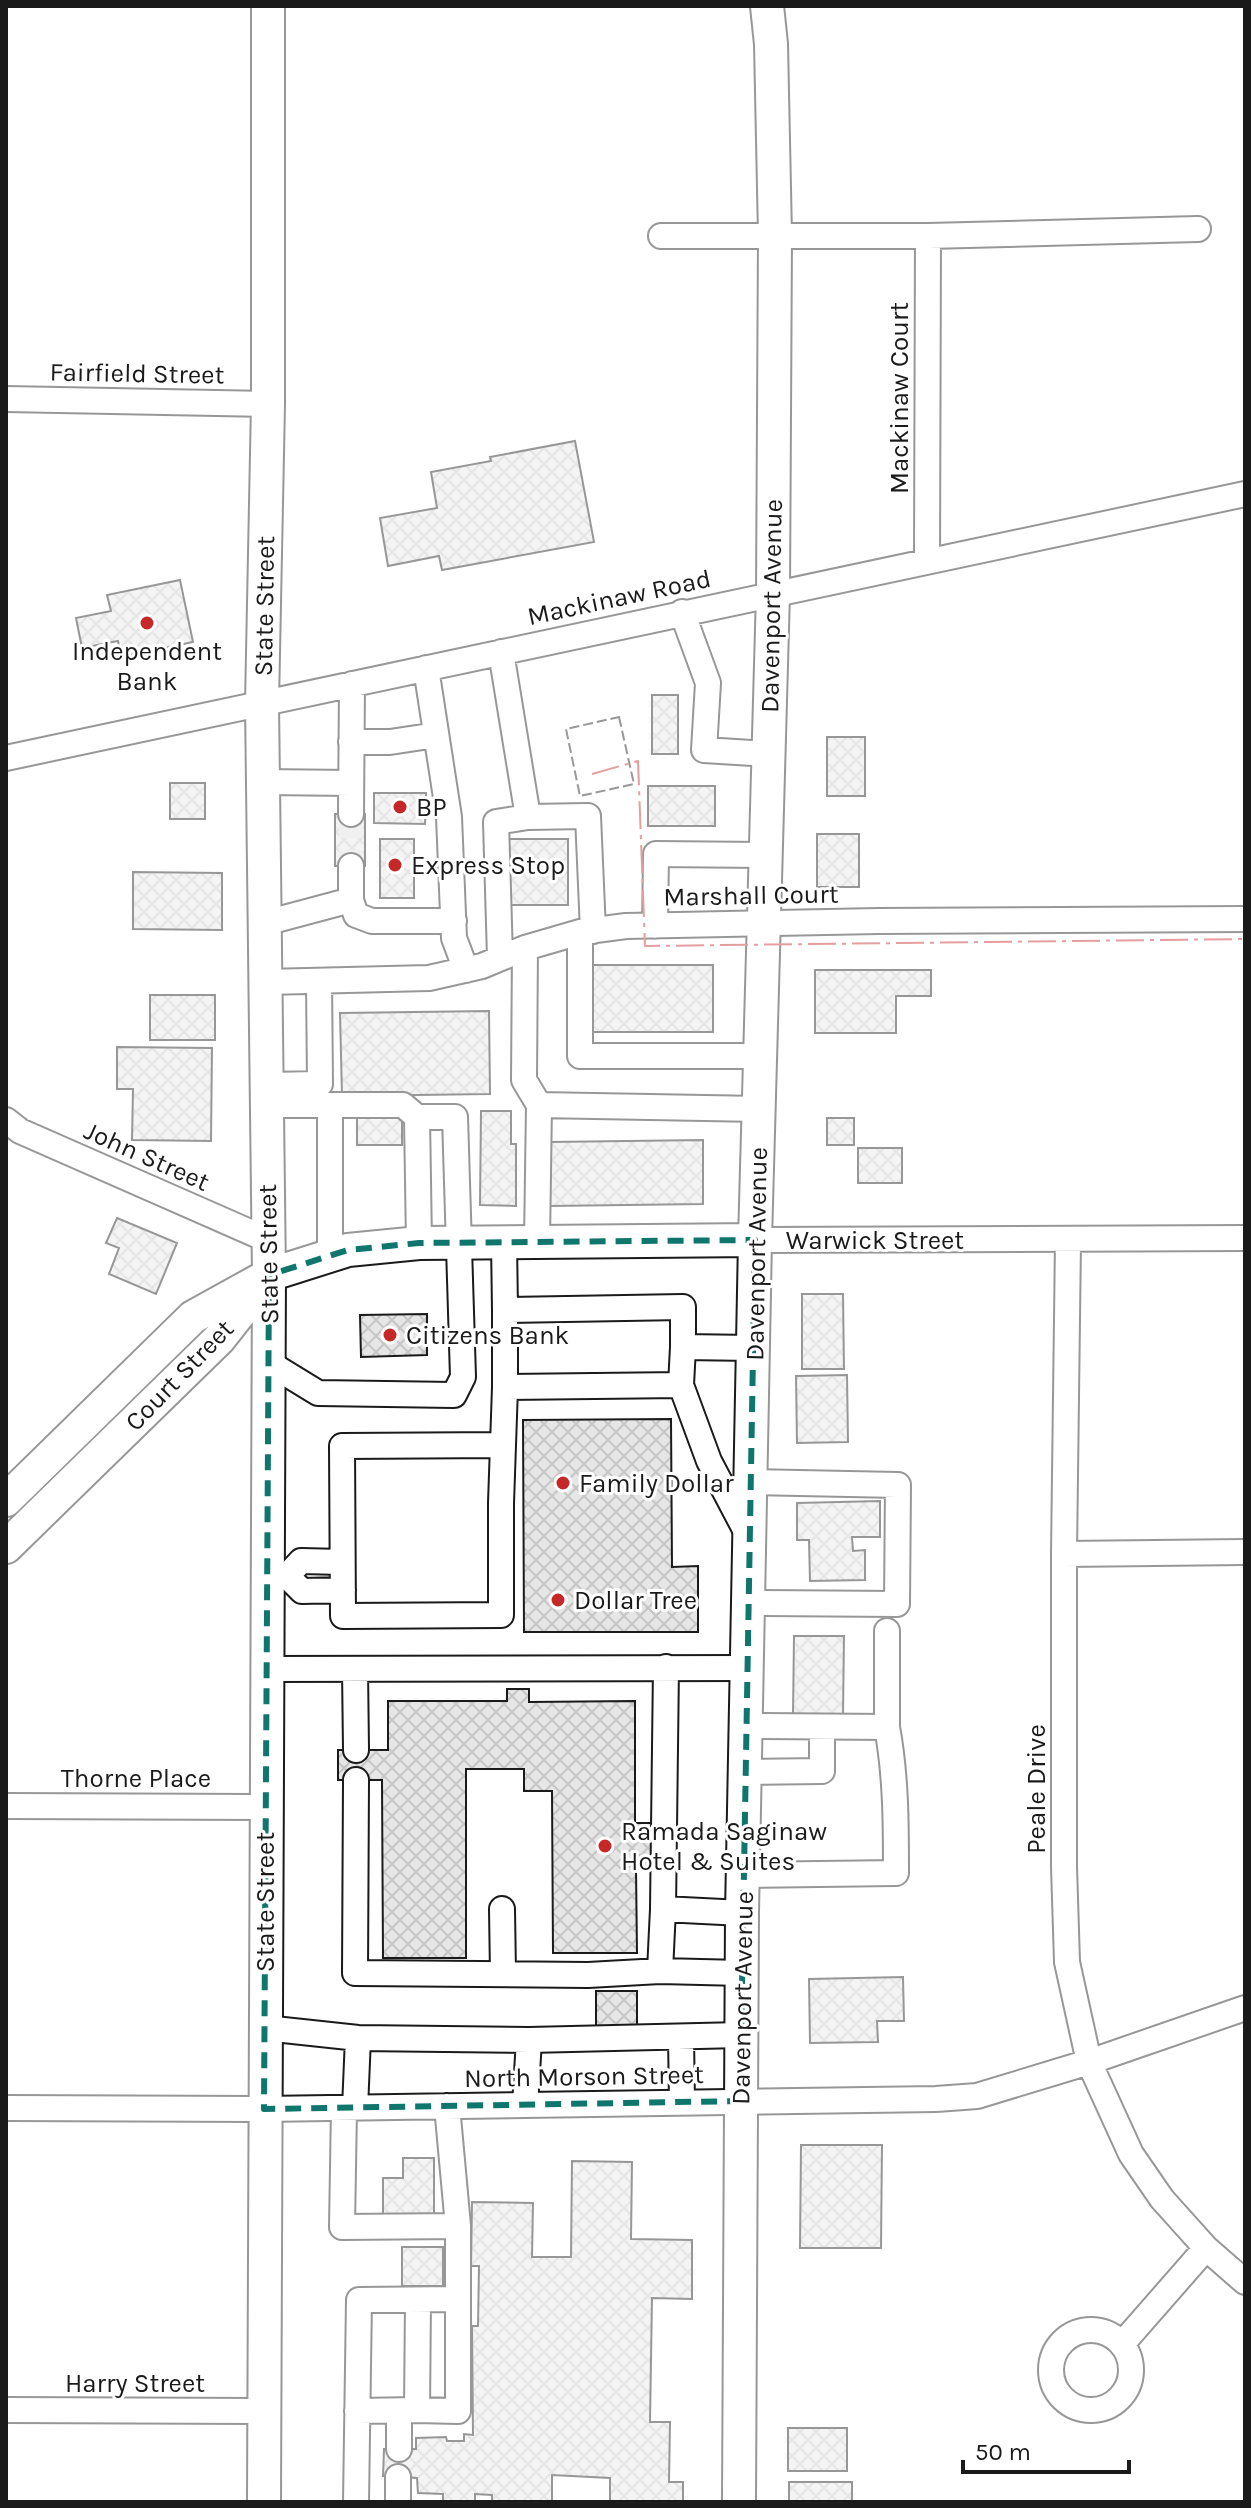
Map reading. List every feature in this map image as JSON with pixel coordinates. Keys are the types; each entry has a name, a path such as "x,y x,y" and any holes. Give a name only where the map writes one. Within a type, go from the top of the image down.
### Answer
{"main road":[{"name":"State Street","path":"264,2502 266,1669 277,1576 269,1363 262,703 268,404 268,6"},
{"name":"Davenport Avenue","path":"739,2502 742,1913 755,1240 773,593 775,236 771,44 767,6"},
{"name":"Warwick Street","path":"269,1275 348,1250 419,1243 755,1240"},
{"name":"Court Street","path":"6,1500 193,1317 269,1275"},
{"name":"Court Street","path":"6,1547 220,1338 269,1275"}],"street":[{"path":"661,236 928,236 1198,229"},
{"name":"Mackinaw Court","path":"927,559 928,236"},
{"name":"Fairfield Street","path":"6,399 268,404"},
{"name":"Mackinaw Road","path":"6,758 927,559 1245,494"},
{"path":"682,612 708,683 704,750 769,754"},
{"path":"501,652 528,817"},
{"path":"426,668 449,817 454,938 466,970"},
{"path":"351,814 352,684"},
{"path":"351,742 390,742 436,735"},
{"path":"263,782 351,783"},
{"path":"500,958 496,822 528,817 588,816 580,1056 762,1056"},
{"path":"655,926 656,854 767,855"},
{"path":"351,866 351,900 356,915 372,921 454,921"},
{"path":"265,923 351,900"},
{"name":"Marshall Court","path":"266,982 429,978 466,970 525,948 586,932 655,926 765,922 1245,919"},
{"path":"525,948 524,1080 539,1105 537,1241"},
{"path":"267,1095 320,1084 319,981"},
{"path":"267,1095 330,1105 403,1105 417,1117 455,1117 463,1377 454,1395 318,1393 269,1363"},
{"path":"330,1105 330,1256"},
{"path":"539,1105 760,1109"},
{"path":"417,1117 419,1243"},
{"name":"John Street","path":"6,1120 20,1131 268,1240"},
{"name":"Warwick Street","path":"755,1240 1245,1238"},
{"name":"Peale Drive","path":"1068,1240 1064,1554 1067,1962 1089,2062 1131,2154 1162,2199 1206,2248 1245,2282"},
{"path":"503,1445 342,1446 343,1616 501,1615 505,1387 504,1242"},
{"path":"505,1310 683,1307 681,1385 709,1461 750,1540"},
{"path":"683,1347 753,1348"},
{"path":"505,1387 681,1385"},
{"path":"749,1603 897,1604 898,1485 751,1482"},
{"path":"1064,1554 1245,1552"},
{"path":"342,1562 301,1561 277,1576 302,1591 343,1590"},
{"path":"744,1875 896,1873 894,1765 887,1727 887,1631"},
{"path":"660,1971 666,1667"},
{"path":"266,1669 747,1668"},
{"path":"355,1669 356,1750"},
{"path":"747,1726 887,1727"},
{"path":"746,1772 822,1771 822,1727"},
{"path":"356,1780 355,1973 742,1973"},
{"name":"Thorne Place","path":"6,1806 265,1807"},
{"path":"502,1909 503,1974"},
{"path":"663,1909 742,1913"},
{"name":"North Morson Street","path":"6,2108 349,2108 977,2096 1089,2062 1245,2008"},
{"path":"265,2028 358,2038 529,2040 741,2035"},
{"path":"681,2037 682,2102"},
{"path":"358,2038 349,2108 342,2227 458,2226"},
{"path":"525,2105 529,2040"},
{"path":"357,2411 458,2411 458,2226 447,2106"},
{"path":"1122,2344 1206,2248"},
{"path":"356,2502 359,2300 457,2299"},
{"path":"399,2449 408,2411 418,2300"},
{"name":"Harry Street","path":"6,2410 263,2411"},
{"path":"398,2477 398,2502"}],"highlighted area":[{"path":"755,1240 740,2101 264,2109 269,1275 348,1250 419,1243"}],"building":[{"path":"575,441 594,542 442,570 439,556 388,566 380,518 437,508 431,472"},
{"path":"180,580 193,642 121,657 118,641 82,648 76,618 111,611 107,595"},
{"path":"652,695 678,695 678,754 652,754"},
{"path":"827,737 865,737 865,796 827,796"},
{"path":"170,783 205,783 205,819 170,819"},
{"path":"648,786 715,786 715,826 648,826"},
{"path":"374,793 426,793 425,824 374,823"},
{"path":"335,814 365,814 365,866 335,866"},
{"path":"817,834 859,834 859,887 817,887"},
{"path":"380,839 414,839 414,898 380,898"},
{"path":"505,839 568,839 568,905 505,905"},
{"path":"133,872 222,873 222,930 133,929"},
{"path":"589,965 713,965 713,1032 589,1032"},
{"path":"815,970 931,970 931,996 896,996 896,1033 815,1033"},
{"path":"150,995 215,995 215,1040 150,1040"},
{"path":"489,1011 490,1094 342,1096 340,1013"},
{"path":"117,1047 212,1048 211,1141 132,1140 133,1089 117,1089"},
{"path":"481,1111 511,1111 511,1144 516,1144 516,1206 480,1205"},
{"path":"357,1115 402,1115 402,1145 357,1145"},
{"path":"827,1118 854,1118 854,1145 827,1145"},
{"path":"703,1140 703,1204 550,1206 550,1142"},
{"path":"858,1148 902,1148 902,1183 858,1183"},
{"path":"117,1218 177,1243 156,1294 109,1274 119,1248 106,1243"},
{"path":"802,1294 843,1294 844,1369 802,1369"},
{"path":"427,1314 427,1355 361,1357 360,1315"},
{"path":"847,1375 848,1442 797,1443 796,1376"},
{"path":"671,1419 672,1567 698,1566 698,1632 524,1632 523,1420"},
{"path":"880,1501 880,1537 852,1537 853,1551 865,1550 865,1580 810,1581 809,1540 797,1540 797,1503"},
{"path":"794,1636 844,1636 843,1715 793,1715"},
{"name":"Ramada Saginaw Hotel & Suites","path":"507,1689 529,1689 529,1702 635,1701 635,1823 658,1823 659,1869 636,1869 637,1953 553,1953 552,1791 524,1791 524,1769 466,1769 466,1958 383,1958 382,1780 338,1780 338,1750 388,1750 388,1701 507,1701"},
{"path":"903,1977 904,2021 877,2021 878,2042 810,2043 809,1979"},
{"path":"596,1991 637,1991 637,2027 596,2027"},
{"path":"801,2145 882,2145 881,2248 800,2248"},
{"path":"403,2158 434,2158 434,2221 383,2221 383,2178 403,2178"},
{"path":"572,2161 632,2162 631,2239 692,2240 692,2299 652,2298 650,2422 670,2422 669,2482 683,2482 683,2502 610,2502 610,2478 552,2475 552,2502 492,2502 492,2495 475,2494 475,2502 443,2502 443,2494 418,2493 417,2478 383,2476 384,2449 416,2449 416,2438 446,2437 447,2441 464,2441 464,2434 473,2435 472,2326 478,2326 479,2266 471,2266 472,2202 533,2203 532,2257 571,2257"},
{"path":"402,2247 443,2247 443,2286 402,2286"},
{"path":"788,2428 847,2428 847,2471 788,2471"},
{"path":"789,2482 852,2482 852,2502 789,2502"}],"tunnel":[{"path":"351,814 351,866"}],"fence":[{"path":"619,717 634,784 580,796 566,729 619,717"}],"power":[{"path":"592,774 638,761 645,946 1245,939"}],"place":[{"name":"Independent Bank","path":"147,623"},
{"name":"BP","path":"400,807"},
{"name":"Express Stop","path":"395,865"},
{"name":"Citizens Bank","path":"390,1335"},
{"name":"Family Dollar","path":"563,1483"},
{"name":"Dollar Tree","path":"558,1600"},
{"name":"Ramada Saginaw Hotel & Suites","path":"605,1846"}]}
